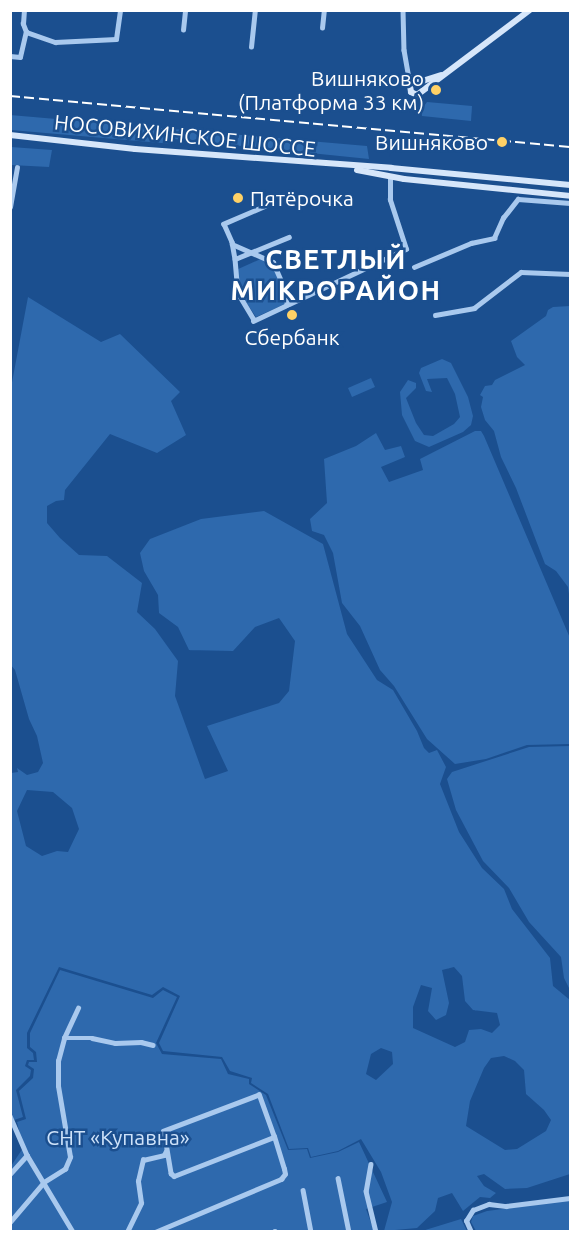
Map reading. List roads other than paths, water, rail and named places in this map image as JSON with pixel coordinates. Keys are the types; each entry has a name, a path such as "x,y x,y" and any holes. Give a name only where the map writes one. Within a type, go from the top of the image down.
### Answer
{"main road":[{"path":"441,75 423,81 409,78 414,94 441,75 531,10"},
{"name":"НОСОВИХИНСКОЕ ШОССЕ","path":"10,135 135,149 333,166 392,168 570,185"},
{"name":"НОСОВИХИНСКОЕ ШОССЕ","path":"333,166 390,177 570,196"},
{"path":"390,177 392,168"}],"street":[{"path":"10,56 20,57 26,32 23,24 24,10"},
{"path":"26,32 55,42 116,39 120,10"},
{"path":"183,30 185,10"},
{"path":"250,47 255,10"},
{"path":"322,28 324,10"},
{"path":"403,10 404,50 409,78"},
{"path":"10,207 17,168"},
{"path":"266,206 224,224 232,244 238,293 253,320 406,249 390,200 390,177"},
{"path":"414,267 471,243 495,238 504,218 518,200 570,203"},
{"path":"235,259 289,237"},
{"path":"232,244 273,262 288,294 287,305"},
{"path":"435,315 474,308 521,272 570,274"},
{"path":"10,1222 45,1182 65,1169 70,1157 58,1086 58,1061 64,1038 78,1008"},
{"path":"64,1038 92,1038 115,1043 141,1042 153,1045"},
{"path":"155,1232 284,1177 285,1172 274,1137 259,1095 164,1131 166,1150 171,1159 171,1173 177,1175 274,1137"},
{"path":"10,1116 27,1155 73,1232"},
{"path":"127,1232 141,1203 138,1181 143,1160 164,1155 166,1150"},
{"path":"10,1174 27,1155"},
{"path":"371,1164 366,1191 376,1232"},
{"path":"338,1178 349,1232"},
{"path":"303,1190 311,1232"},
{"path":"471,1232 466,1221 473,1210 489,1204 506,1206 570,1198"}],"railway":[{"path":"10,96 570,147"}],"place":[{"name":"Вишняково (Платформа 33 км)","path":"436,90"},
{"name":"Вишняково","path":"502,142"},
{"name":"Пятёрочка","path":"238,198"},
{"name":"Сбербанк","path":"292,315"}],"district":[{"name":"СВЕТЛЫЙ МИКРОРАЙОН","path":"336,274"}],"park label":[{"name":"СНТ «Купавна»","path":"118,1137"}]}
